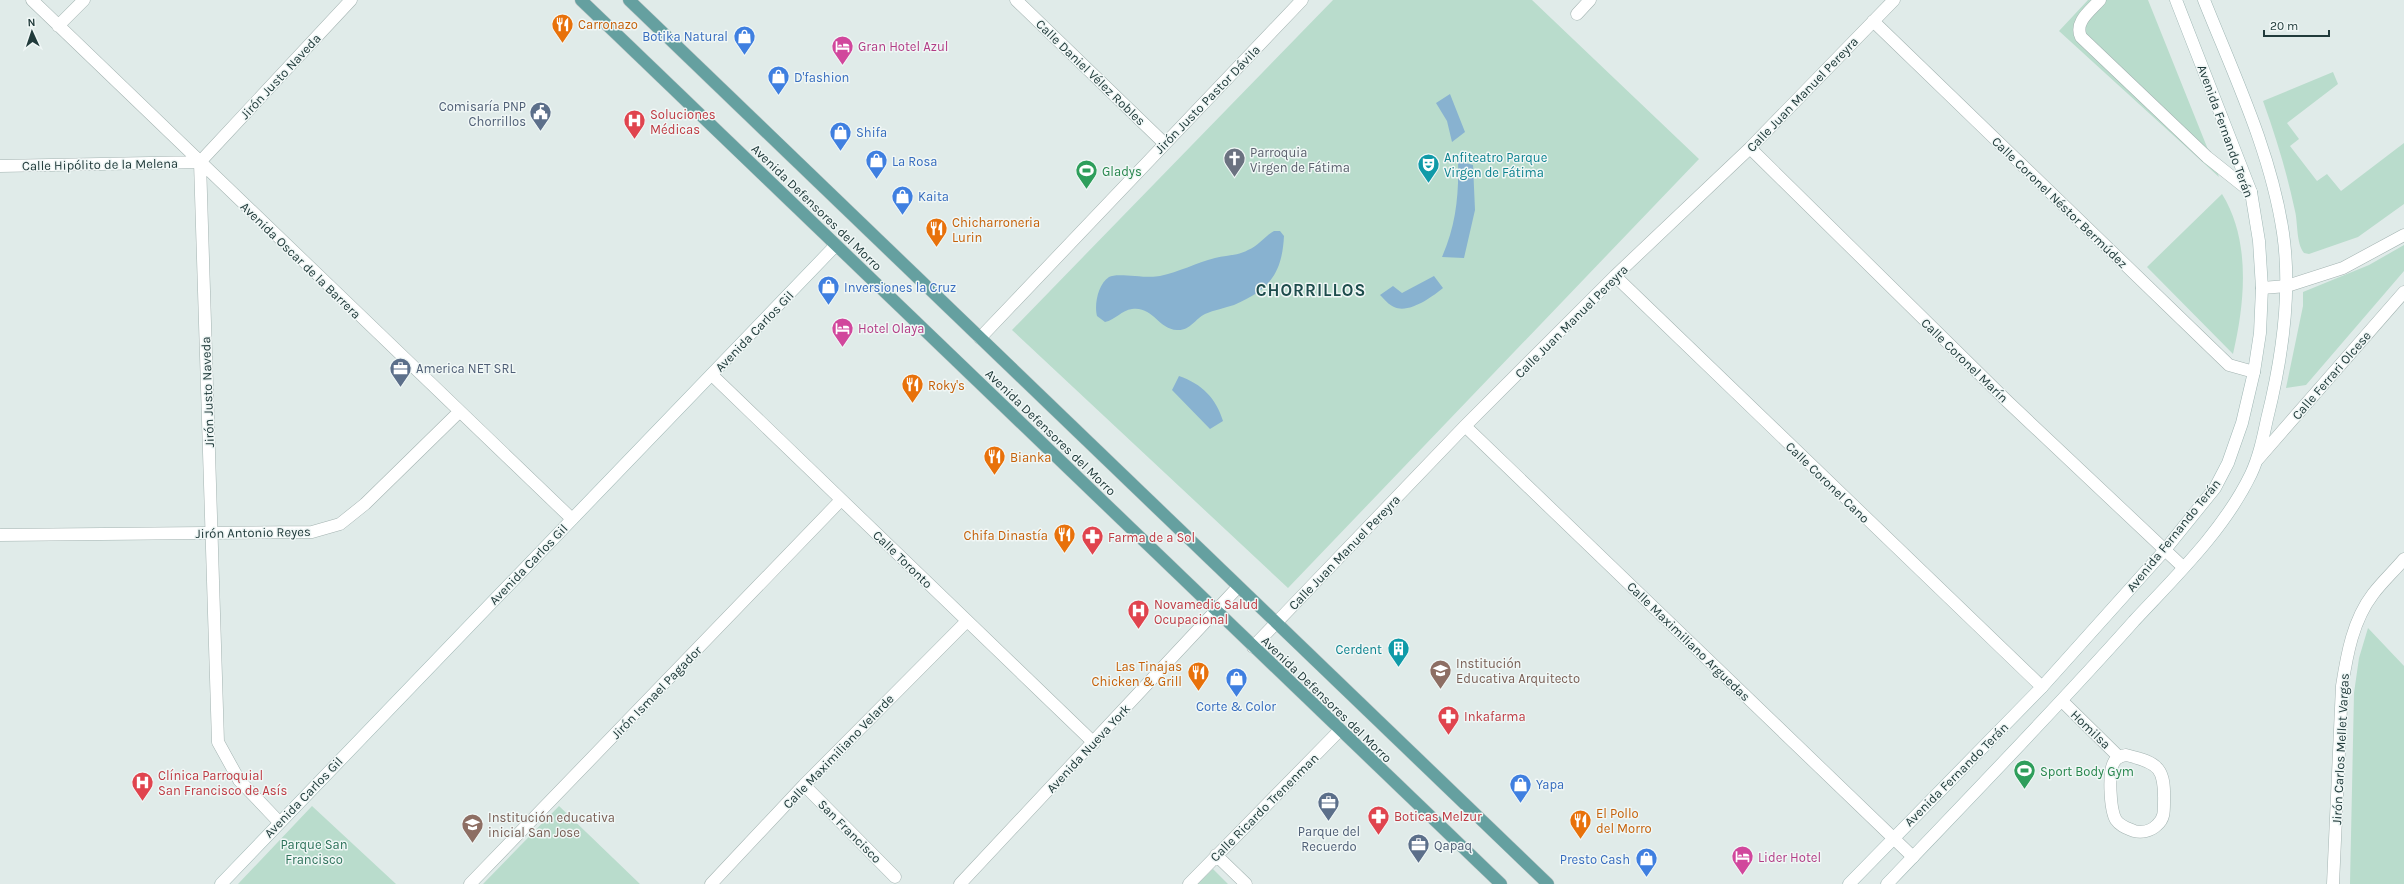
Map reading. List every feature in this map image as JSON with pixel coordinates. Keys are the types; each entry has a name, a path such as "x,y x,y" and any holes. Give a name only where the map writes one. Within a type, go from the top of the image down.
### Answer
{"main road":[{"name":"Avenida Defensores del Morro","path":"581,0 1501,884"},
{"name":"Avenida Defensores del Morro","path":"629,0 1548,884"}],"street":[{"name":"Avenida Oscar de la Barrera","path":"32,0 572,519"},
{"path":"58,26 84,0"},
{"name":"Jirón Justo Naveda","path":"279,822 239,780 218,742 200,162 350,0"},
{"name":"Calle Daniel Vélez Robles","path":"1016,0 1165,144"},
{"name":"Jirón Justo Pastor Dávila","path":"980,338 1302,0"},
{"path":"1577,14 1590,0"},
{"name":"Calle Juan Manuel Pereyra","path":"1253,647 1464,426 1615,276 1750,148 1894,0"},
{"path":"2100,0 2079,23 2078,31 2081,38 2208,157 2251,192"},
{"name":"Avenida Fernando Terán","path":"1849,884 2042,687 2164,550 2215,488 2228,463 2242,423 2254,372 2260,333 2262,288 2259,241 2251,192 2176,0"},
{"name":"Avenida Fernando Terán","path":"1887,884 2062,701 2183,568 2239,496 2258,459 2282,350 2287,286 2283,233 2272,181 2244,101 2204,0"},
{"name":"Calle Coronel Néstor Bermúdez","path":"1873,22 2229,365 2254,372"},
{"name":"Calle Coronel Marín","path":"1750,148 2008,402 2183,568"},
{"name":"Calle Hipólito de la Melena","path":"0,166 200,162"},
{"path":"2262,288 2287,286 2343,268 2404,235"},
{"name":"Avenida Carlos Gil","path":"221,884 279,822 836,245"},
{"name":"Calle Coronel Cano","path":"1615,276 2042,687"},
{"name":"Calle Ferrari Olcese","path":"2258,459 2404,292"},
{"name":"Calle Toronto","path":"712,375 1094,743"},
{"name":"Jirón Antonio Reyes","path":"0,535 312,532 340,524 365,504 460,412"},
{"name":"Calle Maximiliano Arguedas","path":"1464,426 1913,857"},
{"name":"Jirón Ismael Pagador","path":"470,884 841,500"},
{"name":"Jirón Carlos Mellet Vargas","path":"2333,884 2342,686 2345,664 2351,637 2365,608 2373,594 2404,559"},
{"name":"Avenida Nueva York","path":"960,884 1094,743 1238,586"},
{"name":"Calle Maximiliano Velarde","path":"711,884 804,785 967,621"},
{"name":"Homilsa","path":"2062,701 2119,757"},
{"name":"Calle Ricardo Trenenman","path":"1189,884 1340,730"},
{"name":"Homilsa","path":"2126,755 2149,761 2159,770 2165,781 2162,820 2148,831 2137,831 2122,826 2113,811 2112,767 2119,757 2126,755"},
{"name":"San Francisco","path":"804,785 895,877"},
{"path":"1216,855 1246,884"}],"green space":[{"path":"1333,0 1532,0 1699,159 1288,588 1012,330"},
{"path":"2088,0 2148,0 2219,177 2059,31"},
{"path":"2333,72 2338,84 2287,123 2299,139 2290,146 2317,181 2327,174 2341,191 2404,143 2404,204 2358,237 2309,254 2304,253 2301,249 2296,216 2288,183 2277,142 2263,101"},
{"path":"2222,194 2238,231 2243,272 2240,314 2233,354 2147,267"},
{"path":"2404,245 2404,271 2306,385 2286,388 2303,306 2303,292 2369,265"},
{"path":"2368,628 2404,666 2404,884 2350,884 2354,693 2359,658"},
{"name":"Parque San Francisco","path":"312,806 396,884 238,884"},
{"path":"559,806 640,884 483,884"},
{"path":"1213,869 1228,884 1198,884"}],"water":[{"path":"1450,94 1465,132 1452,142 1447,121 1436,103"},
{"path":"1458,161 1473,165 1475,210 1464,258 1442,257 1451,233 1456,210"},
{"path":"1274,231 1280,231 1284,236 1283,249 1277,271 1265,287 1234,305 1212,311 1201,316 1185,329 1170,329 1150,314 1139,309 1128,310 1105,322 1097,316 1096,306 1098,295 1102,284 1109,277 1118,275 1147,277 1160,276 1208,260 1244,252 1255,246"},
{"path":"1434,276 1443,288 1420,304 1400,309 1388,303 1380,295 1393,286 1402,293"},
{"path":"1179,376 1195,383 1207,393 1216,405 1223,421 1210,429 1172,390"}],"place":[{"name":"Carronazo","path":"563,44"},
{"name":"Botika Natural","path":"744,56"},
{"name":"Gran Hotel Azul","path":"843,66"},
{"name":"D'fashion","path":"778,96"},
{"name":"Comisaría PNP Chorrillos","path":"541,132"},
{"name":"Soluciones Médicas","path":"635,140"},
{"name":"Shifa","path":"840,152"},
{"name":"Parroquia Virgen de Fátima","path":"1234,178"},
{"name":"La Rosa","path":"876,180"},
{"name":"Anfiteatro Parque Virgen de Fátima","path":"1429,184"},
{"name":"Gladys","path":"1086,190"},
{"name":"Kaita","path":"902,216"},
{"name":"Chicharroneria Lurin","path":"936,248"},
{"name":"Inversiones la Cruz","path":"828,306"},
{"name":"Hotel Olaya","path":"843,348"},
{"name":"America NET SRL","path":"400,388"},
{"name":"Roky's","path":"912,404"},
{"name":"Bianka","path":"994,476"},
{"name":"Chifa Dinastía","path":"1064,554"},
{"name":"Farma de a Sol","path":"1093,556"},
{"name":"Novamedic Salud Ocupacional","path":"1138,630"},
{"name":"Cerdent","path":"1398,668"},
{"name":"Institución Educativa Arquitecto","path":"1440,690"},
{"name":"Las Tinajas Chicken & Grill","path":"1198,692"},
{"name":"Corte & Color","path":"1236,698"},
{"name":"Inkafarma","path":"1449,736"},
{"name":"Sport Body Gym","path":"2024,790"},
{"name":"Clínica Parroquial San Francisco de Asís","path":"142,802"},
{"name":"Yapa","path":"1521,804"},
{"name":"Parque del Recuerdo","path":"1329,822"},
{"name":"Boticas Melzur","path":"1379,836"},
{"name":"El Pollo del Morro","path":"1580,840"},
{"name":"Institución educativa inicial San Jose","path":"472,844"},
{"name":"Qapaq","path":"1419,864"},
{"name":"Lider Hotel","path":"1743,876"},
{"name":"Presto Cash","path":"1646,878"}],"district":[{"name":"CHORRILLOS","path":"1311,290"}]}
